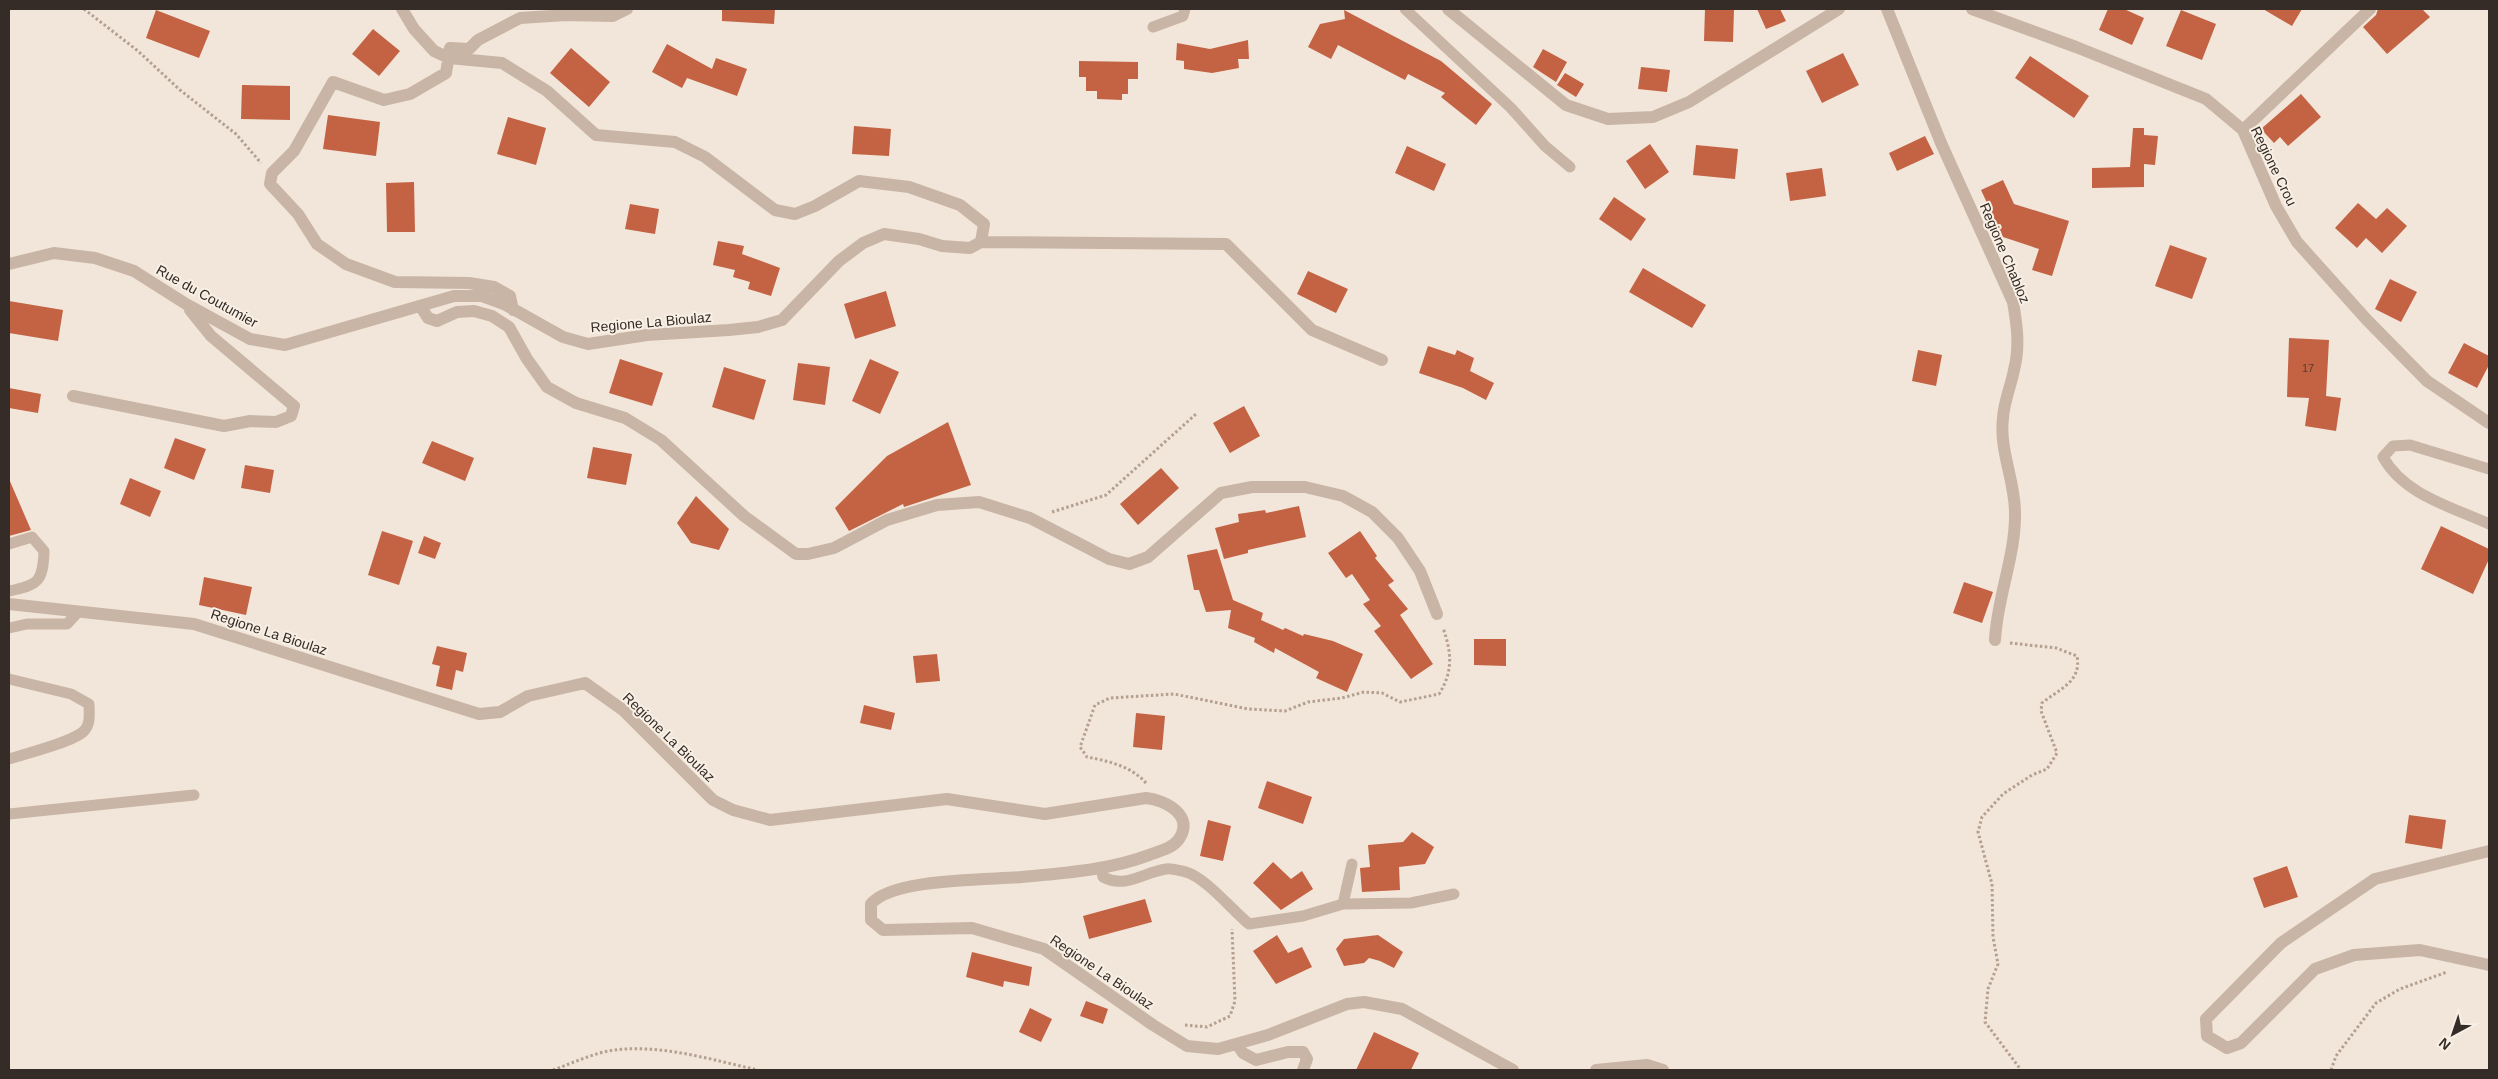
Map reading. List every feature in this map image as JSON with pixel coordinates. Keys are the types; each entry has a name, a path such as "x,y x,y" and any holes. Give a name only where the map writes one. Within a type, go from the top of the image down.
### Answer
{"street":[{"path":"402,9 414,29 434,51 449,58 502,63 547,91 596,135 675,142 705,157 775,210 794,214 815,206 859,181 909,187 960,205 984,224 981,242"},
{"path":"513,310 510,296 494,287 469,283 396,282 346,264 317,244 298,214 270,184 272,173 294,151 333,82 384,100 410,94 446,73 450,48 469,49 478,40 520,18 566,14 613,16 627,9"},
{"path":"1448,9 1566,105 1608,119 1652,117 1689,102 1839,9"},
{"name":"Regione Chabloz","path":"1886,9 1941,143 2013,302 2017,326 2017,356 2002,420 2004,448 2016,511 2014,534 1996,625 1995,640"},
{"name":"Regione Crou","path":"1972,9 2076,47 2206,99 2243,130 2276,206 2297,242 2367,320 2427,380 2489,423"},
{"path":"2243,130 2370,9"},
{"name":"Regione La Bioulaz","path":"421,307 454,296 482,296 513,310 563,337 588,344 647,335 758,327 782,320 839,262 863,244 884,234 919,239 942,246 970,248 981,242 1226,244 1312,330 1382,360"},
{"name":"Rue du Coutumier","path":"9,264 54,253 95,258 134,271 186,304 250,339 285,344 421,307"},
{"path":"73,396 224,426 250,421 276,422 291,416 294,406 211,336 186,304"},
{"path":"421,307 428,318 437,321 457,312 474,311 492,316 509,327 527,359 547,387 576,403 625,418 661,440 744,516 796,554 808,554 834,548 887,520 937,505 979,502 1030,518 1110,559 1129,564 1148,557 1220,493 1252,487 1305,487 1343,496 1372,512 1398,538 1420,571 1437,614"},
{"name":"Regione La Bioulaz","path":"9,604 194,624 479,714 500,712 528,696 585,683 623,710 713,800 733,810 770,820 947,799 1045,814 1146,798 1158,799 1175,808 1183,821 1180,837 1169,848 1132,862 1101,868 1021,877 922,884 879,897 871,904 869,915 874,925 883,930 972,928 1044,949 1187,1046 1218,1049 1268,1035 1347,1004 1364,1002 1402,1009 1513,1070"},
{"path":"2489,851 2375,878 2282,943 2206,1019 2207,1036 2227,1048 2241,1043 2315,969 2354,955 2420,950 2466,962 2489,965"},
{"path":"1237,1044 1243,1053 1256,1060 1288,1052 1303,1052 1307,1059 1303,1070"},
{"path":"1596,1070 1647,1065 1664,1070"}],"lane":[{"path":"1154,27 1183,16 1185,9"},
{"path":"1405,9 1570,167"},
{"path":"2489,470 2410,445 2393,446 2383,457 2392,473 2408,485 2441,504 2489,524"},
{"path":"9,544 32,537 44,551 41,577 32,586 9,591"},
{"path":"9,628 28,624 67,624 78,612"},
{"path":"9,679 71,694 89,704 89,720 84,731 67,740 9,758"},
{"path":"9,814 194,795"},
{"path":"1343,904 1352,864"},
{"path":"1101,868 1103,877 1109,881 1128,881 1168,868 1188,873 1202,882 1249,924 1303,916 1343,904 1411,903 1454,894"}],"path":[{"path":"84,9 138,51 180,90 236,134 259,159 270,184"},
{"path":"1030,518 1073,507 1106,495 1196,414"},
{"path":"1146,798 1147,784 1137,773 1116,764 1087,757 1080,747 1095,705 1110,698 1174,694 1248,709 1285,711 1308,702 1342,698 1364,692 1382,693 1400,702 1439,694 1448,680 1450,671 1444,632 1437,614"},
{"path":"1995,640 2026,646 2056,648 2077,656 2079,665 2074,679 2042,703 2041,712 2057,753 2053,761 2047,769 2032,775 2003,794 1982,817 1978,832 1992,884 1993,937 1998,964 1988,989 1985,1022 2021,1070"},
{"path":"1164,1032 1166,1026 1172,1022 1207,1027 1230,1016 1235,1001 1232,910"},
{"path":"2331,1070 2336,1056 2376,1003 2400,989 2430,980 2466,962"},
{"path":"553,1070 614,1050 651,1050 758,1070"}],"building":[{"path":"722,9 775,9 774,24 722,21"},
{"path":"1705,9 1734,9 1733,42 1704,41"},
{"path":"1757,9 1780,9 1786,21 1766,29"},
{"path":"2108,9 2124,9 2144,18 2132,45 2099,30"},
{"path":"2263,9 2302,9 2292,26"},
{"path":"2378,9 2422,9 2430,17 2387,54 2363,27 2376,15"},
{"path":"156,10 210,31 199,58 146,38"},
{"path":"1344,10 1441,61 1492,104 1476,125 1441,97 1445,93 1408,74 1405,80 1338,45 1331,59 1308,47 1320,24 1345,19"},
{"path":"2181,10 2216,24 2202,60 2166,46"},
{"path":"373,29 400,51 379,76 352,54"},
{"path":"1248,40 1249,59 1238,59 1239,68 1212,73 1184,69 1184,61 1176,60 1177,43 1210,49"},
{"path":"667,44 712,69 716,58 747,69 737,96 687,78 682,88 652,72"},
{"path":"571,48 610,82 589,107 550,73"},
{"path":"1543,49 1567,62 1556,82 1533,67"},
{"path":"1843,53 1859,85 1822,103 1806,71"},
{"path":"2030,56 2089,96 2074,118 2015,78"},
{"path":"1079,61 1138,62 1138,79 1128,79 1128,94 1122,94 1122,100 1097,99 1097,91 1086,91 1086,77 1079,77"},
{"path":"1641,67 1670,70 1667,92 1638,89"},
{"path":"1565,73 1584,84 1576,97 1557,85"},
{"path":"242,85 290,86 290,120 241,119"},
{"path":"2301,94 2321,117 2288,146 2280,137 2274,143 2261,129"},
{"path":"328,115 380,122 376,156 323,149"},
{"path":"508,117 546,128 536,165 497,154"},
{"path":"854,126 891,129 889,156 852,154"},
{"path":"2133,128 2144,128 2144,135 2158,136 2155,165 2144,164 2144,187 2092,188 2092,168 2130,167"},
{"path":"1925,136 1934,154 1897,171 1889,153"},
{"path":"1650,144 1669,172 1645,189 1626,161"},
{"path":"1696,145 1738,149 1735,179 1693,175"},
{"path":"1407,146 1446,164 1434,191 1395,173"},
{"path":"1822,168 1826,196 1790,201 1786,173"},
{"path":"2003,180 2014,204 2069,221 2052,276 2032,270 2039,249 2003,237 1981,190"},
{"path":"414,182 415,232 387,232 386,183"},
{"path":"1614,197 1646,219 1631,241 1599,219"},
{"path":"2358,203 2376,219 2387,208 2407,226 2382,253 2366,238 2357,248 2335,228"},
{"path":"630,204 659,209 655,234 625,229"},
{"path":"718,241 744,246 742,254 780,268 771,296 748,289 750,282 733,277 735,270 713,265"},
{"path":"2170,245 2207,258 2192,299 2155,286"},
{"path":"1643,268 1706,305 1692,328 1629,292"},
{"path":"1308,271 1348,289 1336,313 1297,294"},
{"path":"2390,279 2417,292 2401,322 2375,309"},
{"path":"886,291 896,326 855,339 844,304"},
{"path":"9,301 63,310 58,341 9,333"},
{"path":"2289,338 2329,340 2326,396 2341,398 2336,431 2305,426 2309,398 2287,397"},
{"path":"2464,343 2489,356 2489,365 2477,388 2448,373"},
{"path":"1428,346 1455,355 1457,350 1474,358 1470,371 1494,383 1486,400 1463,388 1419,373"},
{"path":"1918,350 1942,355 1936,386 1912,381"},
{"path":"620,359 663,373 652,406 609,393"},
{"path":"870,359 899,372 880,414 852,401"},
{"path":"798,363 830,367 825,405 793,400"},
{"path":"724,367 766,380 754,420 712,407"},
{"path":"9,388 41,394 38,413 9,408"},
{"path":"1244,406 1260,436 1230,453 1213,423"},
{"path":"948,422 971,485 904,507 903,504 849,531 835,508 887,456"},
{"path":"175,438 206,449 194,480 164,468"},
{"path":"432,441 474,458 465,481 422,463"},
{"path":"593,447 632,454 626,485 587,478"},
{"path":"245,465 274,470 270,493 241,488"},
{"path":"1161,468 1179,488 1138,525 1120,504"},
{"path":"130,478 161,491 150,517 120,504"},
{"path":"9,479 31,530 9,536"},
{"path":"696,496 729,529 719,550 691,543 677,523"},
{"path":"1299,506 1306,537 1248,550 1248,553 1224,559 1215,528 1239,522 1238,514 1265,510 1266,513"},
{"path":"2441,526 2489,549 2489,559 2473,594 2421,569"},
{"path":"382,531 413,541 399,585 368,575"},
{"path":"1360,531 1377,556 1375,558 1394,581 1388,585 1408,609 1400,615 1433,664 1411,679 1374,631 1381,626 1363,604 1370,600 1352,574 1346,578 1328,553"},
{"path":"424,536 441,543 435,559 418,553"},
{"path":"1217,549 1233,600 1263,613 1261,620 1283,630 1285,628 1303,636 1304,634 1333,641 1363,654 1347,692 1316,678 1319,672 1275,648 1274,653 1254,642 1255,638 1228,628 1231,610 1206,612 1199,590 1194,590 1187,555"},
{"path":"204,577 252,587 246,615 199,605"},
{"path":"1964,582 1993,592 1982,623 1953,613"},
{"path":"1474,639 1506,639 1506,666 1474,665"},
{"path":"437,646 467,653 463,672 456,670 452,690 436,686 440,666 432,664"},
{"path":"937,654 940,681 916,683 913,656"},
{"path":"864,705 895,713 891,730 860,723"},
{"path":"1136,713 1165,716 1162,750 1133,747"},
{"path":"1267,781 1312,797 1303,824 1258,808"},
{"path":"2409,815 2446,820 2442,849 2405,843"},
{"path":"1208,820 1231,826 1223,861 1200,856"},
{"path":"1412,832 1434,847 1425,864 1399,867 1400,890 1362,892 1360,868 1370,867 1368,845 1403,842"},
{"path":"1273,862 1291,879 1302,871 1313,889 1281,910 1253,883"},
{"path":"2287,866 2298,897 2264,908 2253,878"},
{"path":"1145,899 1152,922 1089,939 1083,916"},
{"path":"1277,935 1288,953 1302,947 1312,967 1276,984 1253,951"},
{"path":"1378,935 1403,952 1394,968 1369,958 1364,963 1344,966 1336,949 1344,939"},
{"path":"972,952 1032,967 1029,986 1004,981 1003,987 966,977"},
{"path":"1086,1001 1108,1009 1103,1024 1080,1016"},
{"path":"1030,1008 1052,1019 1041,1042 1019,1032"},
{"path":"1374,1032 1419,1053 1411,1070 1356,1070"}]}
